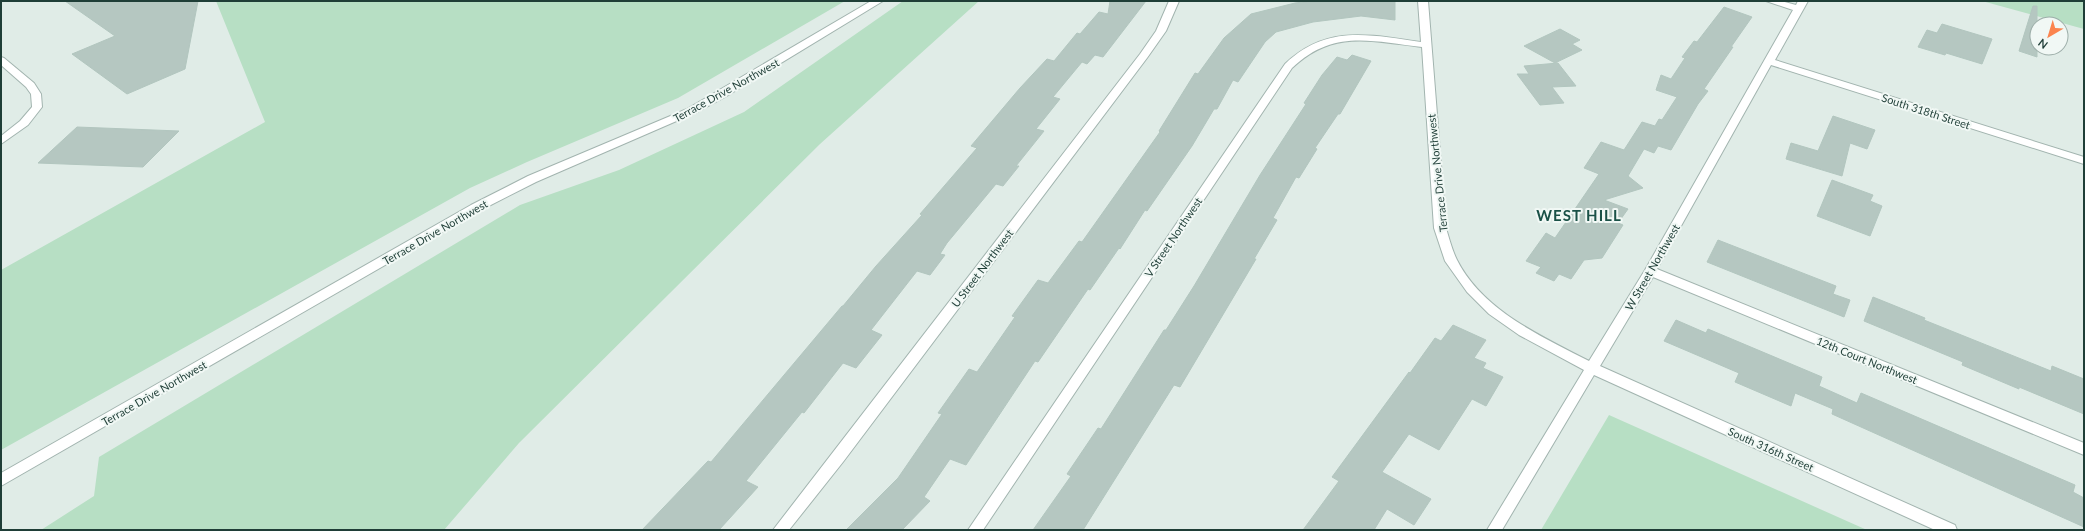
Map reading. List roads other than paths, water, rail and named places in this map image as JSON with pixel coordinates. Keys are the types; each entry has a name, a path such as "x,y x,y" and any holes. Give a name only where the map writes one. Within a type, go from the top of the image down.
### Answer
{"street":[{"name":"Terrace Drive Northwest","path":"1,480 475,208 532,179 691,111 726,92 878,1"},
{"name":"U Street Northwest","path":"780,530 838,458 1144,56 1161,31 1174,1"},
{"name":"Terrace Drive Northwest","path":"1423,1 1425,45 1440,228 1451,260 1471,289 1493,312 1523,332 1592,368"},
{"path":"1771,1 1800,5"},
{"name":"W Street Northwest","path":"1494,530 1650,271 1800,5"},
{"name":"V Street Northwest","path":"975,530 1288,66 1298,54 1310,46 1324,41 1341,38 1362,38 1425,45"},
{"path":"1,60 30,85 36,94 37,107 24,123 1,141"},
{"name":"South 318th Street","path":"1768,61 2084,161"},
{"name":"12th Court Northwest","path":"1650,271 2084,449"},
{"name":"South 316th Street","path":"1592,368 1950,530"}],"district":[{"name":"WEST HILL","path":"1579,215"}]}
